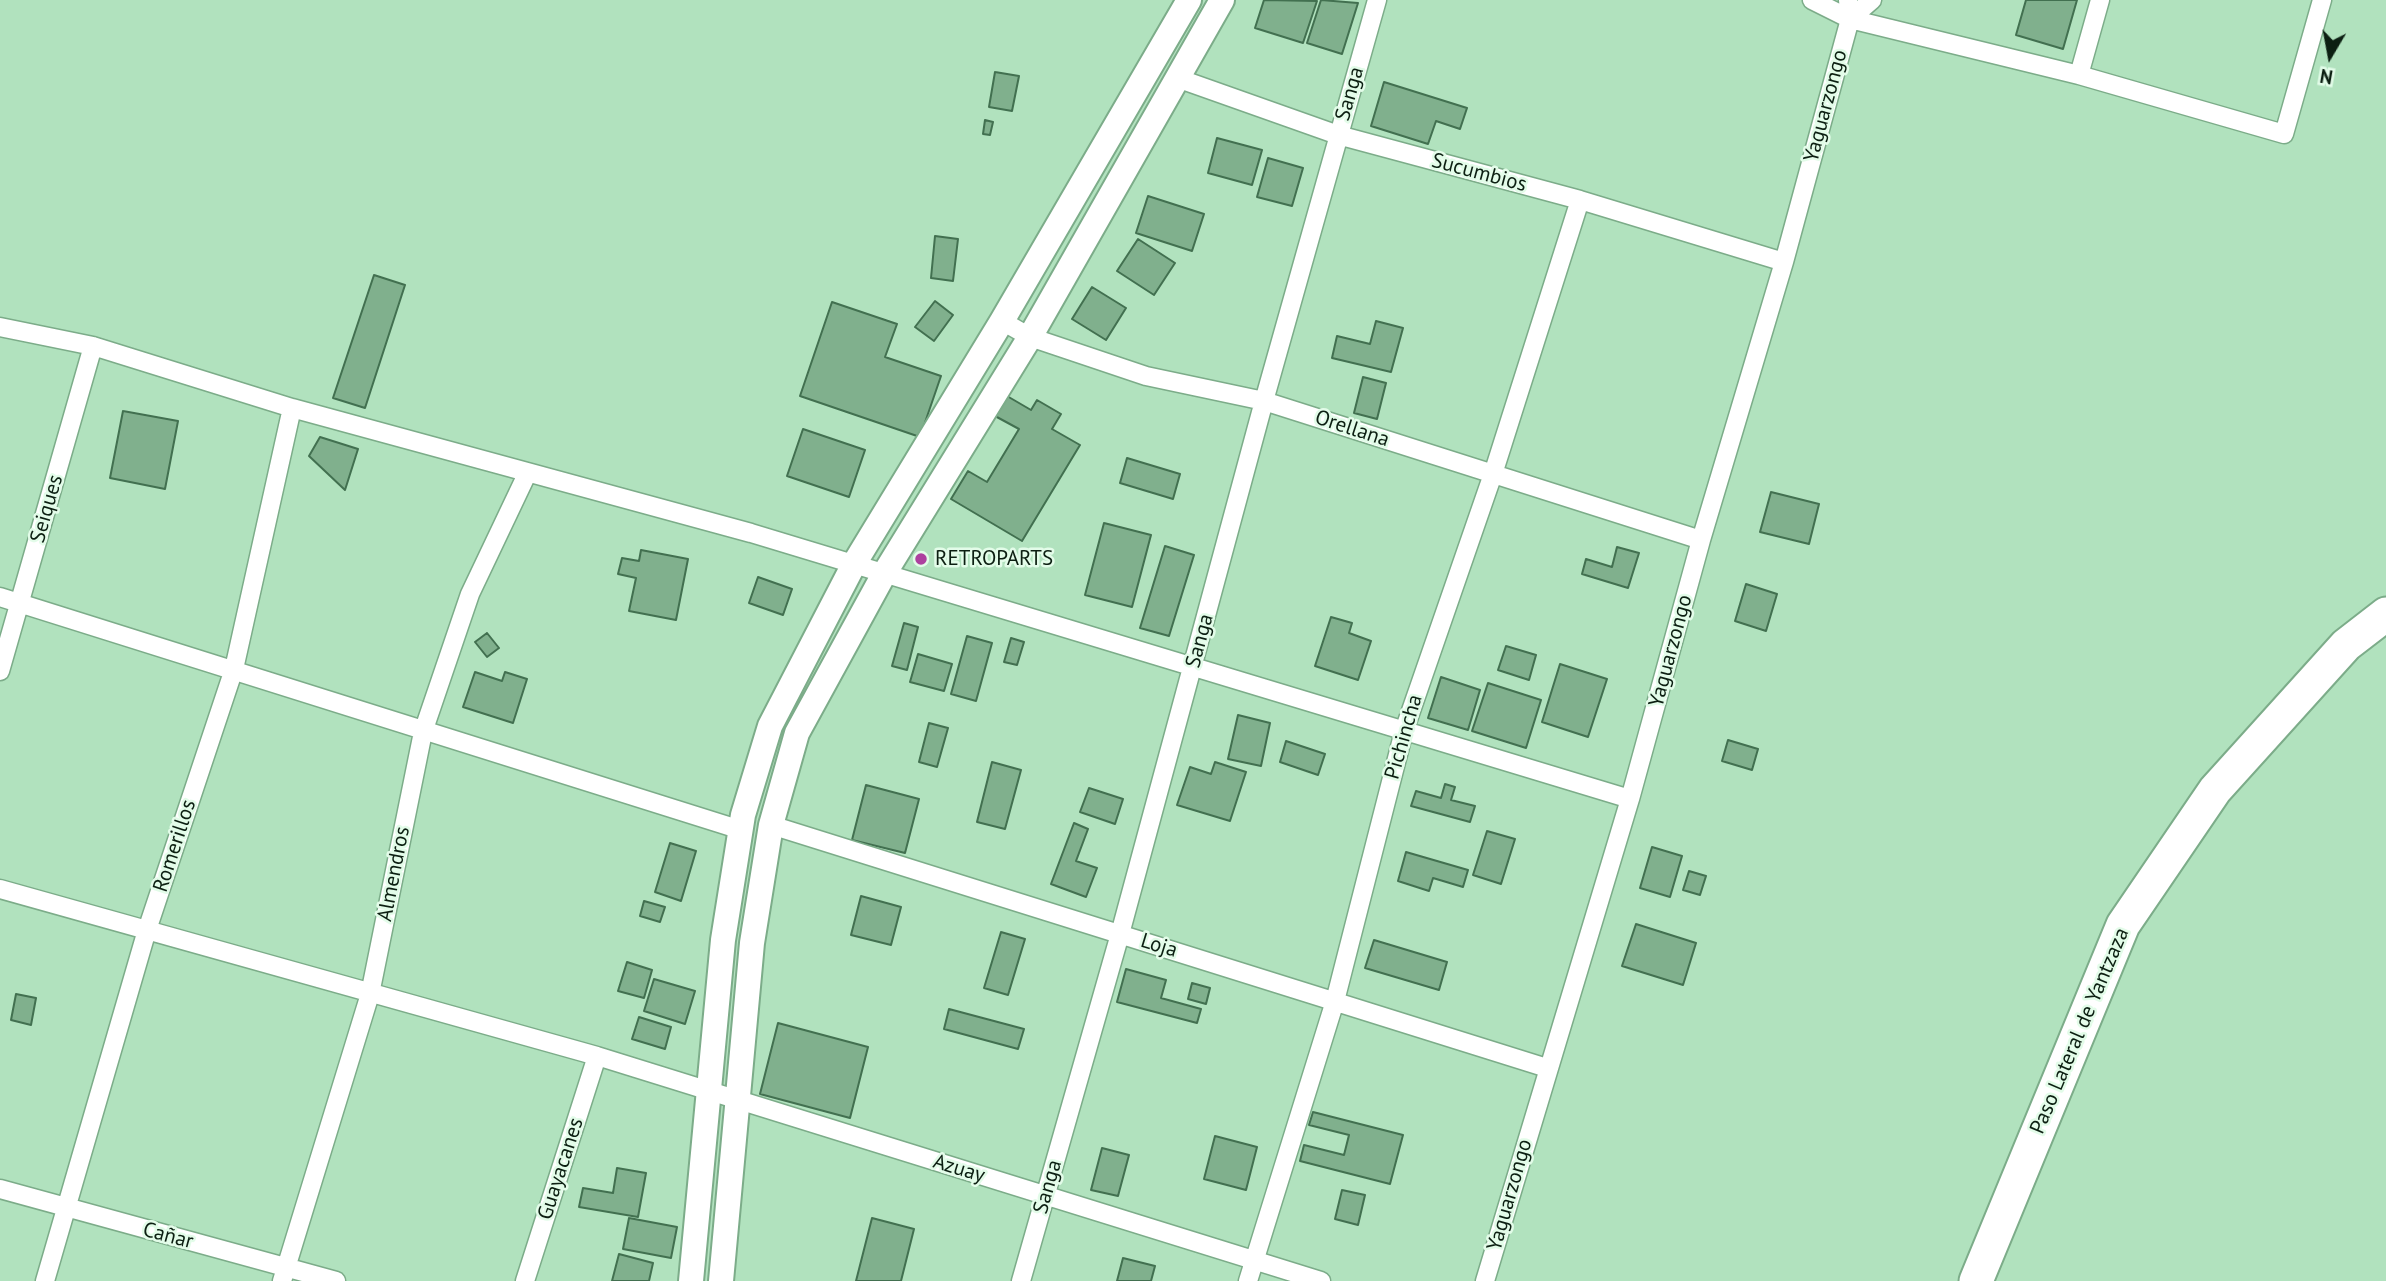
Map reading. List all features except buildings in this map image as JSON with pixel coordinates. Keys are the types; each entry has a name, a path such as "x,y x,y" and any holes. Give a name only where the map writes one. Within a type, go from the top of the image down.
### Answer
{"highway":[{"name":"Paso Lateral de Yantzaza","path":"1976,1281 2123,925 2215,790 2346,645 2386,614"}],"main road":[{"path":"691,1281 723,940 741,830 770,726 854,564 1002,321 1189,0"},
{"path":"720,1281 752,943 771,825 797,733 884,574 1030,337 1222,0"}],"street":[{"name":"Sanga","path":"1021,1281 1120,934 1264,401 1377,0"},
{"path":"1812,0 1850,19 2079,75 2284,134 2322,0"},
{"name":"Yaguarzongo","path":"1485,1281 1630,799 1701,540 1784,262 1850,19 1848,0"},
{"path":"1850,19 1872,0"},
{"path":"2079,75 2099,0"},
{"name":"Sucumbios","path":"1177,78 1338,135 1580,200 1784,262"},
{"name":"Pichincha","path":"1248,1281 1335,1001 1404,731 1493,474 1580,200"},
{"name":"Orellana","path":"1002,321 1030,337 1146,376 1264,401 1701,540"},
{"path":"0,327 93,346 292,408 751,533 1630,799"},
{"name":"Seiques","path":"0,671 93,346"},
{"name":"Romerillos","path":"44,1281 147,930 234,669 292,408"},
{"name":"Almendros","path":"284,1274 370,994 423,732 470,594 527,474"},
{"path":"0,597 741,830"},
{"name":"Loja","path":"771,825 1547,1068"},
{"name":"Azuay","path":"0,889 597,1056 1321,1281"},
{"name":"Guayacanes","path":"524,1281 597,1056"},
{"name":"Cañar","path":"0,1189 284,1274 336,1281"}],"place":[{"name":"RETROPARTS","path":"921,559"}]}
